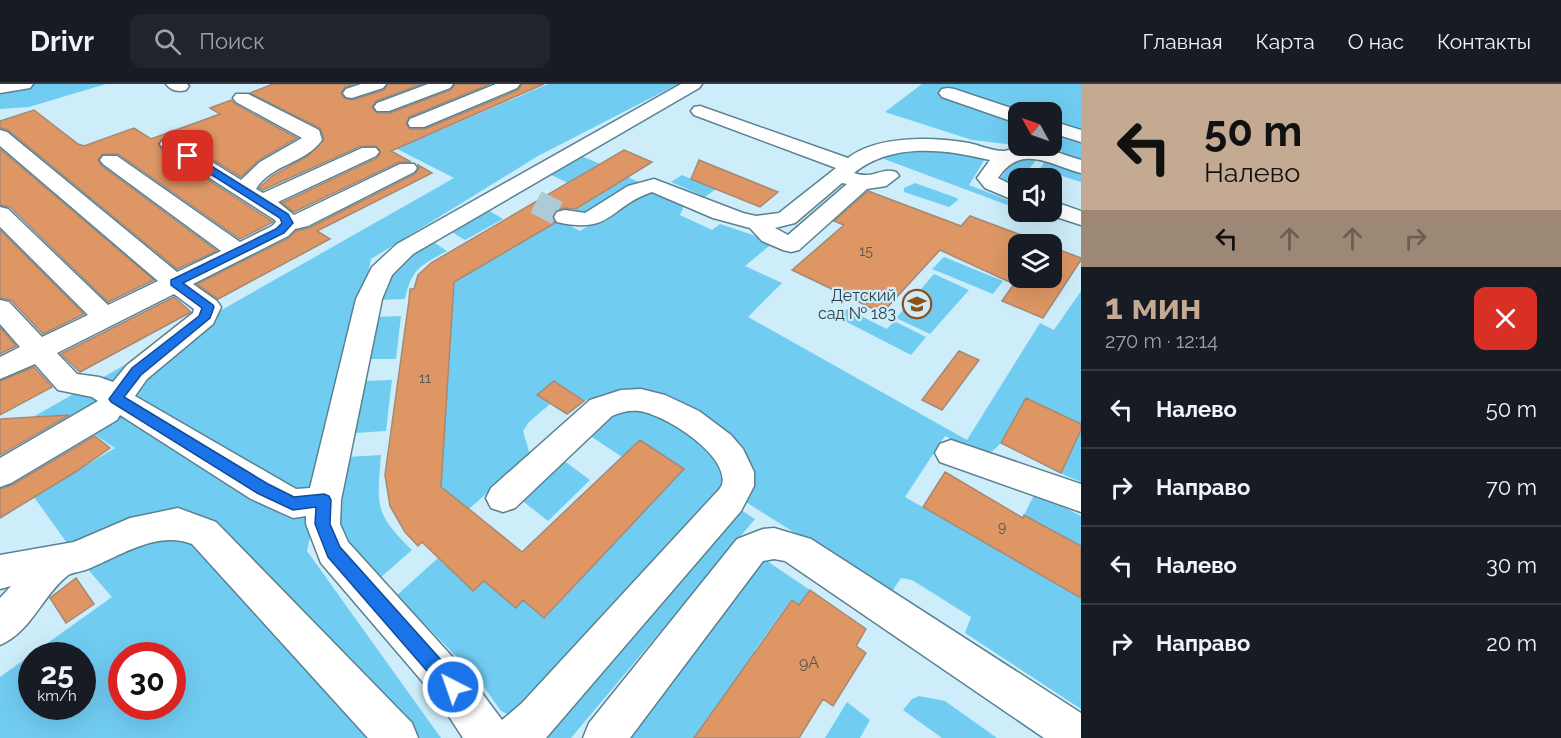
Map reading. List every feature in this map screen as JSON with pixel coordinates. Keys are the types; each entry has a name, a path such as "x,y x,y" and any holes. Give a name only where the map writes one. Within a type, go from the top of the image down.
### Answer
{"street":[{"path":"0,88 24,84"},
{"path":"352,93 377,84"},
{"path":"383,107 444,84"},
{"path":"417,123 511,84"},
{"path":"948,93 1008,114"},
{"path":"489,738 453,687 334,552 322,524 324,500 369,299 381,272 405,249 521,194 696,97 850,174 879,184 889,176"},
{"path":"242,98 312,134 312,140 307,146 268,163 248,182 253,196"},
{"path":"1062,130 1081,136"},
{"path":"0,136 18,162 208,307 204,318 136,372 106,412 0,474"},
{"path":"170,144 284,216 288,223"},
{"path":"565,217 581,221 591,219 643,186 654,185 732,217 758,224 770,236 791,245 850,174 872,152 890,148 936,145 1003,157"},
{"path":"253,196 369,152"},
{"path":"1008,191 992,184 987,178 993,167 1003,157 1016,153 1030,153 1081,167"},
{"path":"110,160 237,252"},
{"path":"0,369 280,231 288,223 300,221 407,168"},
{"path":"1062,211 1081,218"},
{"path":"0,214 105,317"},
{"path":"0,308 68,383 99,388 263,489 293,504 324,500"},
{"path":"503,498 601,408 620,400 642,400 666,407 700,427 728,450 737,467 738,485 725,506 537,718 513,738"},
{"path":"951,453 1081,498"},
{"path":"0,572 77,557 130,532 178,523 204,533 397,738"},
{"path":"604,738 750,550 763,544 779,542 798,550 1081,738"},
{"path":"0,627 58,560"}],"shaded area":[{"path":"0,84 106,84 29,107 0,109"},
{"path":"270,84 325,84 391,123 427,136 548,84 678,84 538,156 371,259 307,551 441,738 0,738 0,677 18,664 18,720 96,720 96,642 49,642 112,597 77,557 34,497 115,448 65,415 33,417 454,178"},
{"path":"922,84 1081,84 1081,162 1062,156 1062,102 1008,102 1008,144 972,140 885,112"},
{"path":"927,149 983,156 985,159 969,185 1008,200 1008,205 876,156"},
{"path":"581,156 603,165 594,167 568,183 549,174"},
{"path":"1023,158 1037,159 1030,168 1008,168 1008,187 1001,178 1012,161"},
{"path":"1045,161 1081,172 1081,182 1062,176 1062,168 1041,168"},
{"path":"682,175 716,189 705,197 671,182"},
{"path":"628,177 641,183 589,216 570,214"},
{"path":"915,183 958,200 949,207 904,192 904,188"},
{"path":"651,190 685,204 680,215 712,230 720,224 774,242 745,266 782,283 748,317 967,440 1040,323 1054,330 1081,291 1081,424 1026,398 1004,439 991,452 984,455 945,436 905,497 1081,598 1081,709 965,633 971,617 912,580 901,578 891,593 741,499 733,446 607,395 584,401 554,382 537,395 550,404 529,422 523,431 530,455 469,509 441,487 454,282 559,220 580,231 636,194"},
{"path":"488,210 503,219 465,240 450,231"},
{"path":"432,241 447,251 418,269 405,299 381,300 397,263"},
{"path":"944,257 1003,281 993,294 932,269"},
{"path":"934,274 969,290 930,334 896,318"},
{"path":"847,309 887,329 894,321 926,337 911,355 839,318"},
{"path":"401,316 396,359 368,359 375,317"},
{"path":"392,380 386,431 355,433 363,381"},
{"path":"635,407 681,422 724,469 723,487 540,699 509,715 501,711 477,677 396,596 438,558 473,591 484,581 515,607 523,600 545,618 683,469 640,440 622,457 589,435 614,412"},
{"path":"1081,430 1081,482 1060,473"},
{"path":"381,455 379,498 381,508 391,527 412,550 381,577 347,543 336,517 347,457"},
{"path":"563,460 590,480 548,521 520,499"},
{"path":"1033,497 1047,498 1081,516 1081,546 1024,515"},
{"path":"735,506 755,519 571,738 529,738"},
{"path":"764,559 810,590 799,605 791,600 755,650 763,656 732,685 694,738 624,738"},
{"path":"919,696 945,701 997,738 942,738 903,710 912,699"},
{"path":"847,702 870,720 860,738 825,738"}],"building":[{"path":"273,84 354,84 345,87 341,93 344,98 352,100 384,90 388,84 422,84 376,101 372,107 377,113 390,113 451,90 455,84 490,84 409,117 406,124 410,129 425,129 518,90 522,84 544,84 391,151 411,162 399,162 294,212 282,203 377,158 381,152 376,146 361,146 263,190 259,188 272,176 308,156 324,139 320,128 250,93"},
{"path":"231,100 297,138 259,160 241,177 178,138 163,138 158,144 162,150 273,222 240,239 118,154 103,154 98,160 102,166 217,251 177,269 8,130 0,128 0,121 34,110 78,144 84,146 134,128 151,139 220,114 210,108"},
{"path":"0,149 154,280 108,302 10,207 0,205"},
{"path":"624,150 652,162 576,209 556,210 552,216 555,223 454,282 441,487 522,552 640,440 684,469 544,618 523,600 516,608 484,581 473,591 422,542 418,546 405,532 390,506 385,475 410,289 414,289 418,275 431,263"},
{"path":"699,160 778,192 760,207 691,179"},
{"path":"418,165 432,173 317,231 330,239 218,299 197,284 289,238 296,231 309,228 415,174 419,168"},
{"path":"868,191 961,226 970,216 1018,234 1008,234 1008,281 940,250 882,313 792,270 844,225 834,221"},
{"path":"0,230 84,314 43,334 11,300 0,298"},
{"path":"1062,251 1081,258 1081,260 1043,318 1002,301 1011,288 1062,288"},
{"path":"174,297 191,312 80,372 61,354"},
{"path":"0,327 16,346 0,354"},
{"path":"959,351 979,360 942,410 922,400"},
{"path":"34,367 52,387 0,415 0,381"},
{"path":"554,381 584,401 567,414 537,395"},
{"path":"1026,398 1081,424 1081,430 1061,473 1001,443"},
{"path":"69,415 0,455 0,419"},
{"path":"95,436 110,448 0,518 0,489 12,485"},
{"path":"945,472 1023,518 1024,515 1081,546 1081,598 923,507"},
{"path":"76,578 94,604 66,623 50,598"},
{"path":"810,590 866,629 856,646 866,653 833,706 823,699 799,738 694,738 792,600 799,605"}],"tunnel":[{"path":"536,202 565,217"}],"place":[{"name":"Детский сад № 183","path":"917,304"}],"route":[{"path":"188,156 284,216 288,223 280,231 175,283 208,307 204,318 136,372 115,399 263,489 293,504 324,500 322,524 334,552 453,687"}]}
